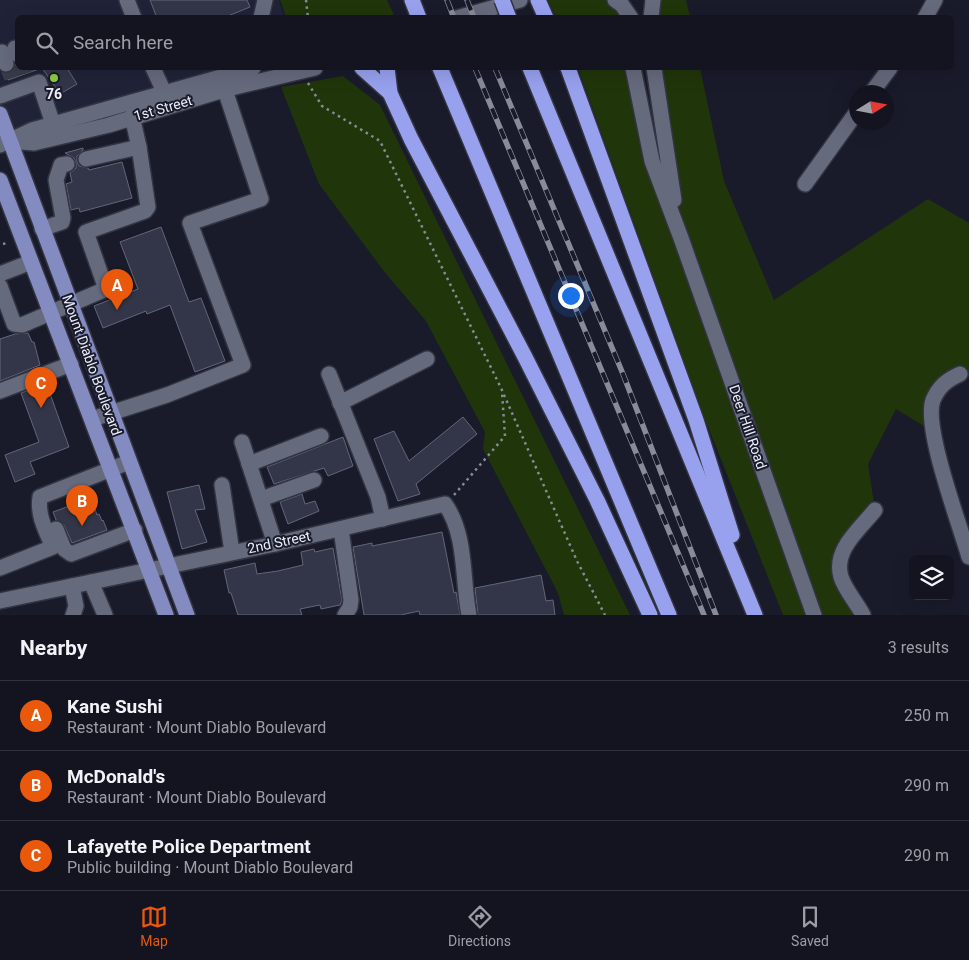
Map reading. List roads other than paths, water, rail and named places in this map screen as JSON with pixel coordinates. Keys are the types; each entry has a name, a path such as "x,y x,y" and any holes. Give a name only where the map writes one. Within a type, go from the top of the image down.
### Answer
{"highway":[{"path":"412,0 418,15"},
{"path":"502,0 508,15"},
{"path":"538,0 545,15"},
{"path":"364,70 390,93"},
{"path":"387,70 390,93 411,139 558,421 650,615"},
{"path":"531,70 756,615"},
{"path":"569,70 696,420 756,615"},
{"path":"442,72 669,615"}],"main road":[{"name":"Mount Diablo Boulevard","path":"0,114 5,143 21,165 42,230 70,306 187,615"},
{"name":"Mount Diablo Boulevard","path":"0,180 166,615"}],"street":[{"path":"127,0 133,15"},
{"path":"262,15 265,0"},
{"path":"468,15 520,0"},
{"path":"614,0 622,5 629,15"},
{"path":"631,15 633,0"},
{"path":"651,15 653,0"},
{"path":"926,15 934,0"},
{"path":"0,96 19,70 52,124"},
{"path":"154,70 162,93"},
{"name":"1st Street","path":"5,143 32,130 247,70"},
{"name":"1st Street","path":"5,143 34,143 304,70"},
{"name":"Deer Hill Road","path":"633,70 652,161 814,615"},
{"name":"Deer Hill Road","path":"654,70 666,158 681,238"},
{"path":"877,85 888,70"},
{"path":"0,286 6,321 22,325 106,289 86,232 145,211 148,207 140,147 132,116 138,106 150,103 162,93 219,92 261,199 190,223 243,365 92,419"},
{"path":"805,184 849,124"},
{"path":"86,159 140,147"},
{"path":"42,230 62,222 64,218 56,180 61,166 67,164"},
{"path":"0,274 32,262"},
{"path":"340,403 427,359"},
{"path":"0,391 71,364"},
{"path":"329,374 378,497 383,519"},
{"path":"960,374 946,380 933,400 932,431 969,557"},
{"path":"249,464 321,436"},
{"path":"242,442 275,544"},
{"path":"0,568 53,547 39,506 40,498 44,494 129,462"},
{"path":"260,499 314,480"},
{"path":"222,485 232,552"},
{"path":"44,494 64,550 68,554 135,530"},
{"name":"2nd Street","path":"0,601 275,544 445,504 454,516 466,580 465,593 469,615"},
{"path":"863,615 841,579 838,561 845,546 875,510"},
{"path":"341,529 351,600 350,607 345,615"},
{"path":"91,582 105,615"},
{"path":"72,586 76,606 73,615"}],"tunnel":[{"path":"6,64 12,79"},
{"path":"23,70 24,74"}],"railway":[{"path":"447,0 453,15"},
{"path":"467,0 473,15"},
{"path":"476,70 704,615"},
{"path":"496,70 623,374 716,615"}],"place":[{"name":"76","path":"54,78"},
{"name":"Kane Sushi","path":"117,310"},
{"name":"Lafayette Police Department","path":"41,408"},
{"name":"McDonald's","path":"82,526"}]}
